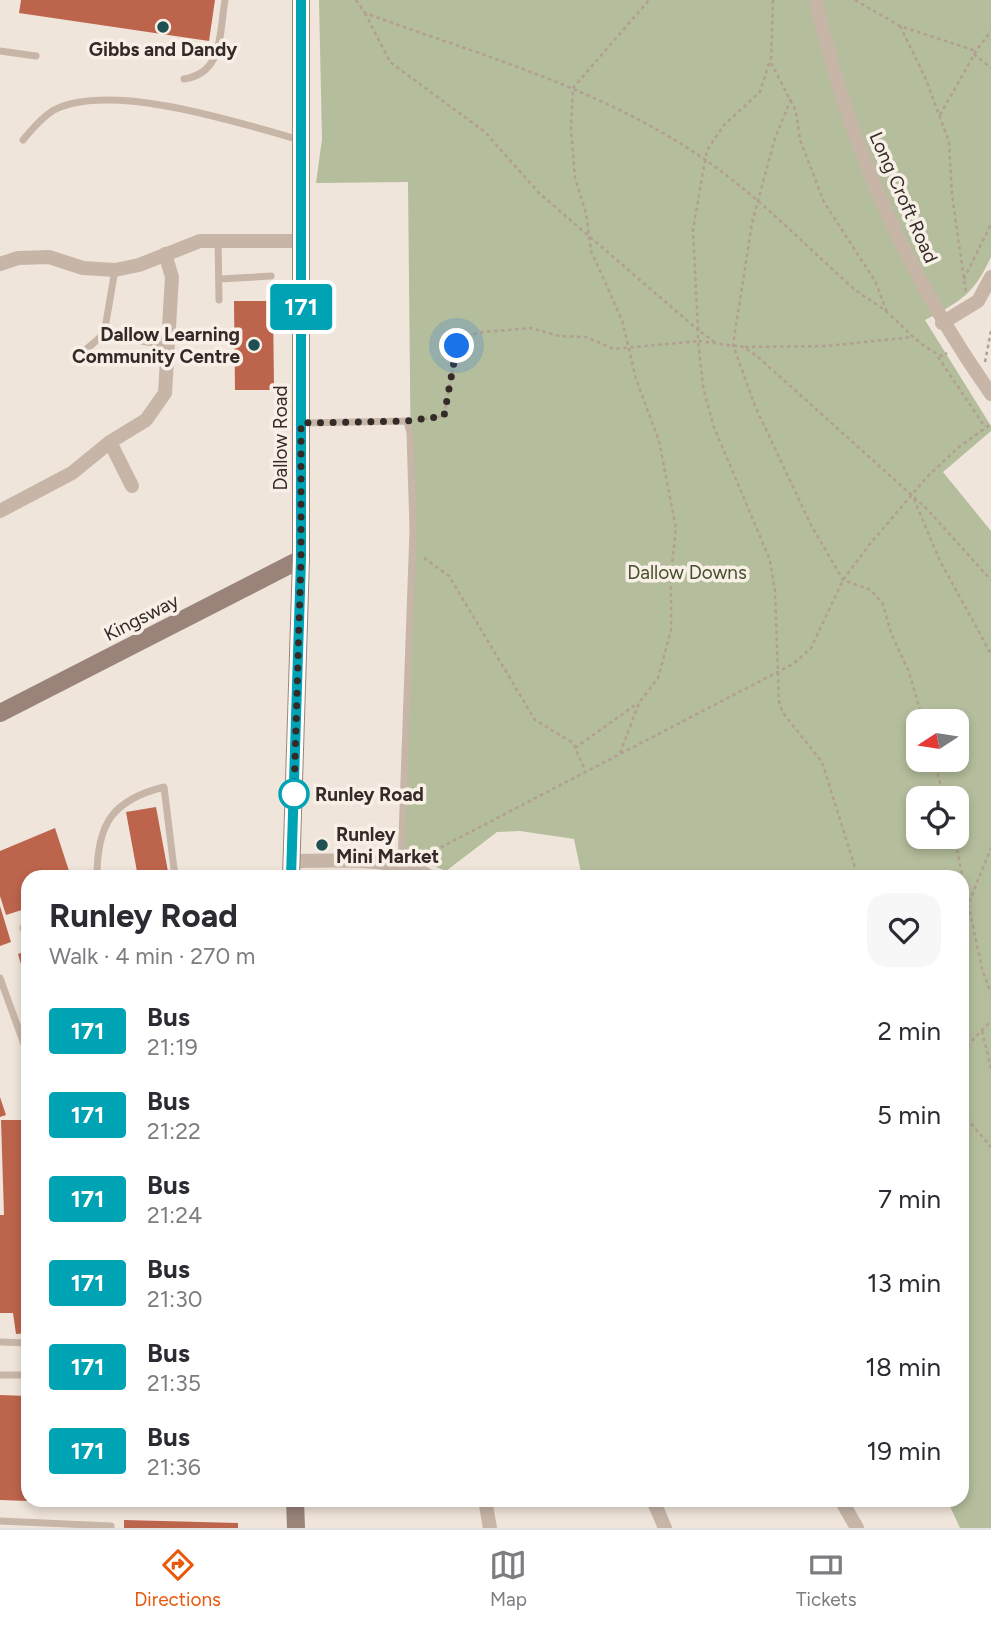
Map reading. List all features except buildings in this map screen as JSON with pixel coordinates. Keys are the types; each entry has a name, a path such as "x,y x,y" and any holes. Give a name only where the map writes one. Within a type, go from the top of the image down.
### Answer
{"street":[{"name":"Dallow Road","path":"292,869 301,559 301,0"},
{"name":"Long Croft Road","path":"816,0 852,128 896,235 942,323 991,394"},
{"path":"0,264 18,258 49,257 83,268 115,270 139,265 200,241 301,241"},
{"path":"0,511 72,474 110,442 146,420 165,393 172,276 165,254"},
{"path":"942,323 978,301 991,277"},
{"path":"110,442 132,485"},
{"name":"Kingsway","path":"0,713 301,559"},
{"path":"292,869 401,865 416,870"},
{"path":"295,1507 296,1528"},
{"path":"486,1507 490,1528"},
{"path":"656,1507 665,1528"},
{"path":"845,1507 857,1528"}],"lane":[{"path":"184,79 205,73 214,64 225,0"},
{"path":"0,51 36,56"},
{"path":"23,140 52,111 73,103 105,99 237,121 301,140"},
{"path":"218,240 219,300"},
{"path":"82,353 104,334 115,270"},
{"path":"220,279 271,276"},
{"path":"120,337 169,346"},
{"path":"301,423 407,421 412,549 401,865"},
{"path":"97,870 97,846 106,823 135,794 164,787 174,870"},
{"path":"0,978 21,1036"},
{"path":"0,1342 21,1343"},
{"path":"0,1375 21,1376"},
{"path":"0,1521 111,1528"}],"path":[{"path":"356,0 390,62 485,132 539,193 715,342"},
{"path":"575,748 639,702 658,678 671,630 671,574 676,528 659,441 636,379 622,320 591,251 591,239 575,178 571,129 573,88 649,0"},
{"path":"773,0 771,59 761,92 724,125 707,150 692,229 698,341 703,386 713,425 770,560 779,702 783,713 822,762 856,870"},
{"path":"855,0 900,26 975,51 979,61 991,68"},
{"path":"365,13 512,63 621,109 705,160 758,200 856,290 887,312 919,345 942,356 949,352 955,361"},
{"path":"900,26 948,142 952,195 966,292 957,315"},
{"path":"939,117 975,51 991,32"},
{"path":"771,59 791,99 800,140 824,202 875,281 887,312"},
{"path":"791,99 775,138 758,200 740,290 733,345 755,406 811,525 843,580 872,590 883,604 891,633 909,672 920,709"},
{"path":"964,279 991,224"},
{"path":"407,421 444,416 457,346 468,336 482,332 531,328 559,336 586,337 614,349 698,341 744,347 827,346 912,337"},
{"path":"986,351 991,331"},
{"path":"744,347 913,496 991,580"},
{"path":"936,354 986,428"},
{"path":"425,870 428,854 793,664 811,648 843,580 869,545 927,477 959,447 991,424"},
{"path":"913,496 940,561 991,654"},
{"path":"412,549 449,576 535,720 565,737 575,748 585,770"},
{"path":"620,753 639,702"},
{"path":"991,848 969,902 982,969 991,993"},
{"path":"957,849 962,870"},
{"path":"969,1044 991,1021"},
{"path":"982,1031 991,1068"},
{"path":"969,1121 991,1147"}],"green space":[{"name":"Dallow Downs","path":"319,0 991,0 991,257 985,270 965,296 925,320 991,426 991,431 943,472 991,531 991,1528 960,1528 950,1507 969,1507 969,870 581,870 574,839 520,831 497,832 447,870 399,852 412,577 408,182 316,183 322,139"}],"bus line":[{"name":"171","path":"291,870 301,559 301,0"}],"place":[{"name":"Gibbs and Dandy","path":"163,27"},
{"name":"Dallow Learning Community Centre","path":"254,345"},
{"name":"Runley Road","path":"294,794"},
{"name":"Runley Mini Market","path":"322,845"}],"route":[{"path":"294,794 301,559 301,423 407,421 444,416 457,346"}]}
